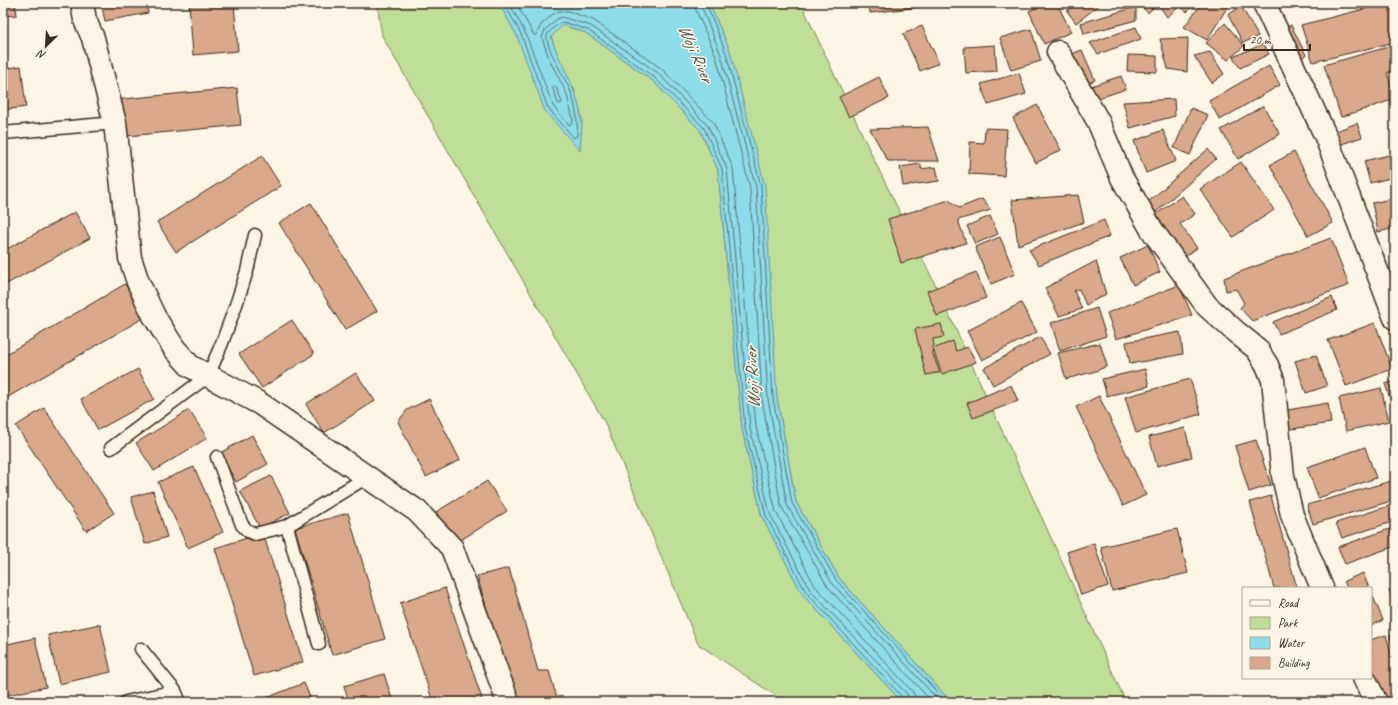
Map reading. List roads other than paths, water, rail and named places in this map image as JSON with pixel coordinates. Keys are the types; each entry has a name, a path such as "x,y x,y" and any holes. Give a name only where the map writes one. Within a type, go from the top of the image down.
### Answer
{"street":[{"path":"82,3 85,20 93,38 115,123 130,258 138,282 154,316 174,348 190,366 259,403 417,511 440,534 452,548 508,702"},
{"path":"1264,3 1326,137 1395,318"},
{"path":"1058,52 1098,121 1122,178 1152,230 1207,306 1257,349 1267,364 1273,380 1283,476 1292,515 1322,587"},
{"path":"1364,679 1376,702"}],"lane":[{"path":"3,134 115,123"},
{"path":"111,448 208,376 237,302 247,271 255,235"},
{"path":"217,457 242,525 248,531 255,534 287,526 368,477"},
{"path":"287,526 318,644"},
{"path":"141,649 177,697"},
{"path":"126,702 177,697"}],"water":[{"name":"Woji River","path":"499,3 709,3 730,51 765,186 777,398 796,502 839,578 951,702 902,702 803,595 762,517 742,429 718,170 700,130 653,81 586,33 563,25 551,37 579,106 582,125 580,151 545,111 517,36"}]}
